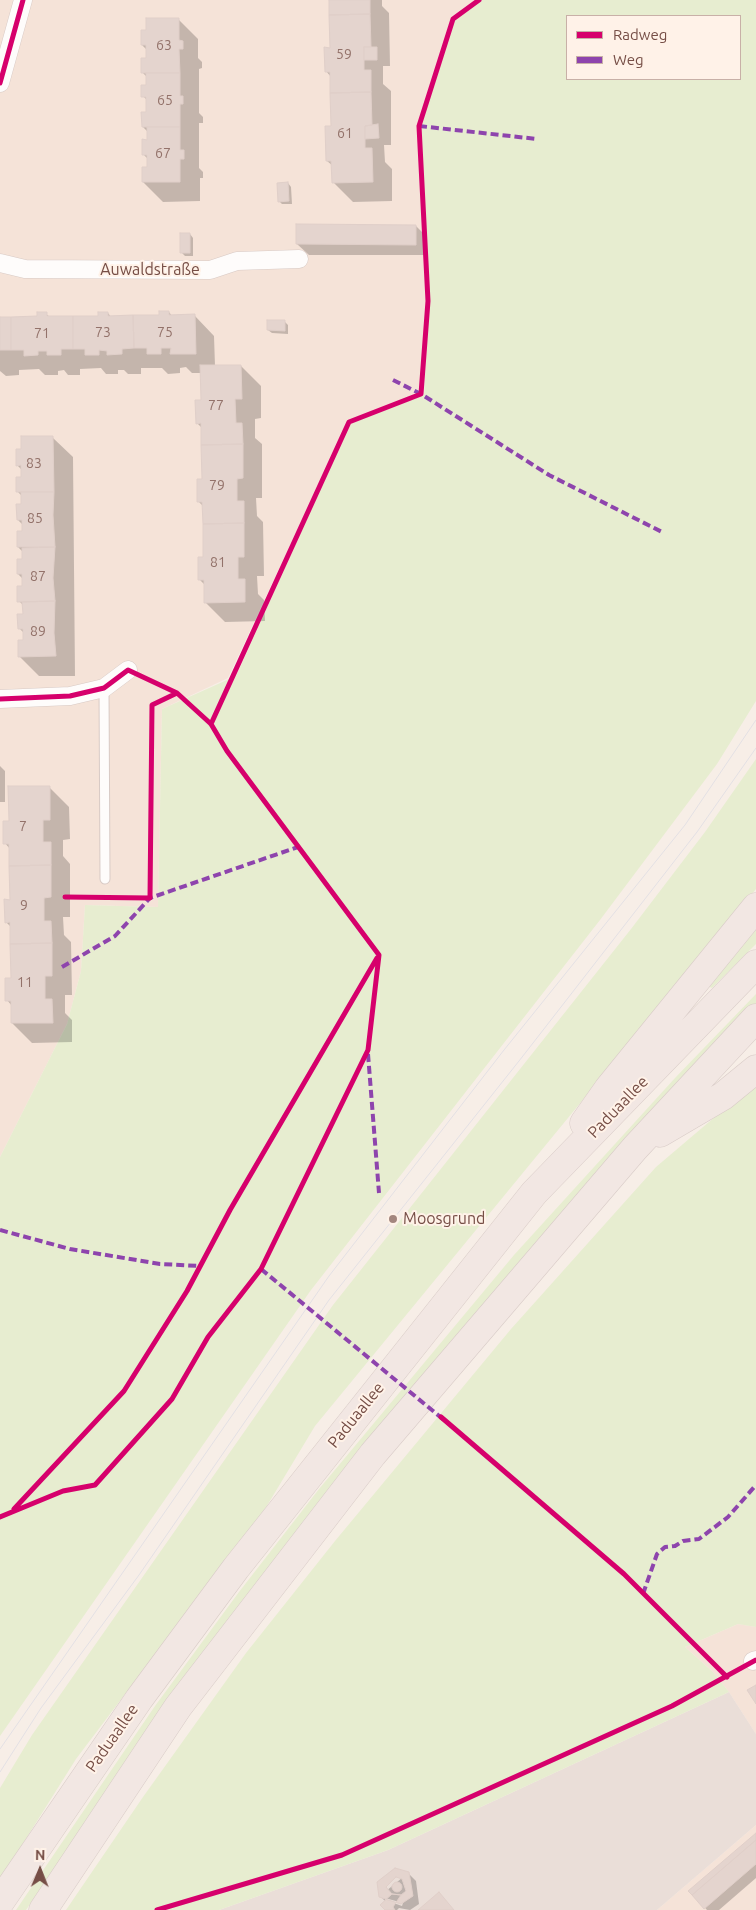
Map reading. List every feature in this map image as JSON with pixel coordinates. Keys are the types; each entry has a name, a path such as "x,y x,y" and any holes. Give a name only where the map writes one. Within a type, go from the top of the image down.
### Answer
{"highway":[{"path":"534,1194 608,1088 756,907"},
{"name":"Paduaallee","path":"0,1902 139,1699 236,1568 534,1194 756,964"},
{"path":"43,1910 178,1707 373,1454 635,1148 756,1018"},
{"path":"635,1148 723,1096 756,1069"}],"street":[{"path":"0,83 4,55 23,0"},
{"name":"Auwaldstraße","path":"0,263 25,269 210,270 237,261 299,259"},
{"path":"0,699 70,696 104,688 128,670"}],"lane":[{"path":"104,688 105,880"}],"shaded area":[{"path":"0,0 477,0 451,18 418,125 426,301 420,393 348,421 228,678 162,709 158,907 85,905 81,971 67,1024 0,1157"},
{"path":"738,1624 756,1627 756,1734 729,1692 713,1672 685,1647"},
{"path":"729,1692 756,1734 756,1825 657,1910 219,1910 388,1850"},
{"path":"756,1825 756,1910 657,1910"}],"green space":[{"path":"482,0 756,0 756,701 717,764 600,920 311,1290 0,1736 0,1157 67,1024 81,971 85,905 158,907 162,709 236,676 350,424 424,395 429,300 421,125 454,19"},
{"path":"756,759 756,889 315,1426 265,1509 76,1759 0,1880 0,1788 32,1735 333,1305 631,929 705,832"},
{"path":"756,923 756,944 712,988 705,985"},
{"path":"756,994 756,1006 519,1262 379,1429 160,1714 26,1910 16,1910 155,1706 239,1592 319,1489 514,1255 675,1078"},
{"path":"756,1082 756,1627 738,1624 685,1647 713,1672 729,1692 388,1850 219,1910 66,1910 143,1797 246,1653 335,1541 511,1329 656,1167"}],"building":[{"path":"329,0 370,0 370,14 329,15"},
{"path":"370,14 371,47 364,47 364,70 371,70 371,92 330,93 330,72 325,72 324,47 330,48 329,15"},
{"path":"146,18 179,18 179,40 183,41 183,49 179,49 180,73 141,73 141,58 146,58 146,45 141,45 141,30 146,30"},
{"path":"364,47 377,47 377,60 364,60"},
{"path":"146,73 180,73 180,96 183,96 183,104 180,104 180,127 142,127 141,112 146,112 146,97 141,97 141,85 146,85"},
{"path":"371,92 372,125 365,126 365,148 372,148 373,182 332,183 331,161 326,161 325,126 331,126 330,93"},
{"path":"378,124 379,138 365,139 365,126"},
{"path":"147,127 180,127 180,150 184,150 184,159 180,159 180,182 142,182 142,167 147,167 147,155 142,155 142,139 147,140"},
{"path":"288,182 289,201 278,202 277,183"},
{"path":"296,224 416,225 416,245 296,244"},
{"path":"180,233 190,233 190,253 180,253"},
{"path":"159,311 169,311 169,315 195,314 196,354 170,354 171,348 161,348 161,354 147,354 147,348 134,348 133,315 159,315"},
{"path":"37,312 47,312 47,316 73,316 73,349 61,349 61,355 47,355 47,351 38,351 38,355 24,356 24,350 11,350 11,317 37,316"},
{"path":"98,312 108,312 108,316 133,315 134,348 122,349 122,354 107,355 107,351 99,350 99,355 85,355 85,349 73,349 73,316 98,316"},
{"path":"0,317 11,317 11,350 0,350"},
{"path":"267,320 285,320 285,331 267,330"},
{"path":"200,365 241,365 242,399 235,399 236,423 242,423 243,444 201,445 201,423 196,424 195,400 201,400"},
{"path":"21,436 53,436 54,492 16,492 16,477 21,477 21,465 16,466 16,449 21,449"},
{"path":"243,444 243,478 237,479 237,501 244,501 244,523 203,524 202,502 197,502 197,479 202,479 201,445"},
{"path":"21,492 54,492 55,547 17,547 17,531 22,531 22,520 17,520 16,504 21,504"},
{"path":"244,523 244,557 238,557 238,579 245,579 245,602 204,603 204,580 198,580 198,557 203,557 203,524"},
{"path":"55,547 53,578 55,601 17,602 17,586 22,586 22,574 17,574 17,559 22,559 22,548"},
{"path":"55,601 54,633 56,656 18,657 18,640 23,640 23,629 18,629 17,614 23,614 22,602"},
{"path":"8,786 50,786 50,820 43,820 43,842 51,842 51,865 9,866 9,844 3,844 3,821 9,821"},
{"path":"51,865 51,897 44,898 44,921 51,921 52,943 10,944 10,922 5,923 4,899 10,900 9,866"},
{"path":"52,943 52,976 45,976 45,999 52,999 53,1023 11,1023 11,1001 5,1001 5,978 11,978 10,944"},
{"path":"756,1685 756,1704 747,1690"},
{"path":"756,1833 756,1840 692,1895 688,1891"},
{"path":"756,1840 756,1864 704,1909 692,1895"},
{"path":"395,1868 409,1872 413,1896 401,1904 379,1897 377,1882"},
{"path":"396,1877 402,1879 406,1891 401,1895 392,1894 386,1887"},
{"path":"395,1882 399,1882 402,1887 401,1891 395,1892 392,1889 392,1885"},
{"path":"439,1892 454,1910 418,1910"},
{"path":"392,1894 401,1895 393,1907 395,1910 385,1910 380,1905"}],"tram line":[{"path":"0,1749 329,1276 504,1050 685,825 756,720"},
{"path":"0,1772 41,1708 139,1575 329,1300 519,1061 697,832 756,748"}],"marked path":[{"path":"419,126 537,139"},
{"path":"393,380 421,394 549,475 664,533"},
{"path":"62,967 115,936 150,898 298,847"},
{"path":"368,1054 379,1193"},
{"path":"0,1230 70,1249 160,1264 200,1266"},
{"path":"261,1269 444,1420"},
{"path":"643,1594 657,1554 665,1547 675,1546 683,1541 699,1539 728,1517 756,1485"}],"cycle path":[{"path":"0,83 23,0"},
{"path":"211,724 349,422 421,394 428,301 419,126 453,19 479,0"},
{"path":"0,699 70,696 104,688 128,670 177,693 211,724 227,751 379,955 368,1050 261,1269 208,1337 172,1399 95,1485 63,1491 0,1517"},
{"path":"65,897 150,898 152,705 177,693"},
{"path":"14,1509 124,1391 187,1291 230,1210 377,958"},
{"path":"441,1417 624,1574 727,1677"},
{"path":"157,1910 342,1855 672,1706 756,1660"}],"place":[{"name":"Moosgrund","path":"393,1219"}]}
